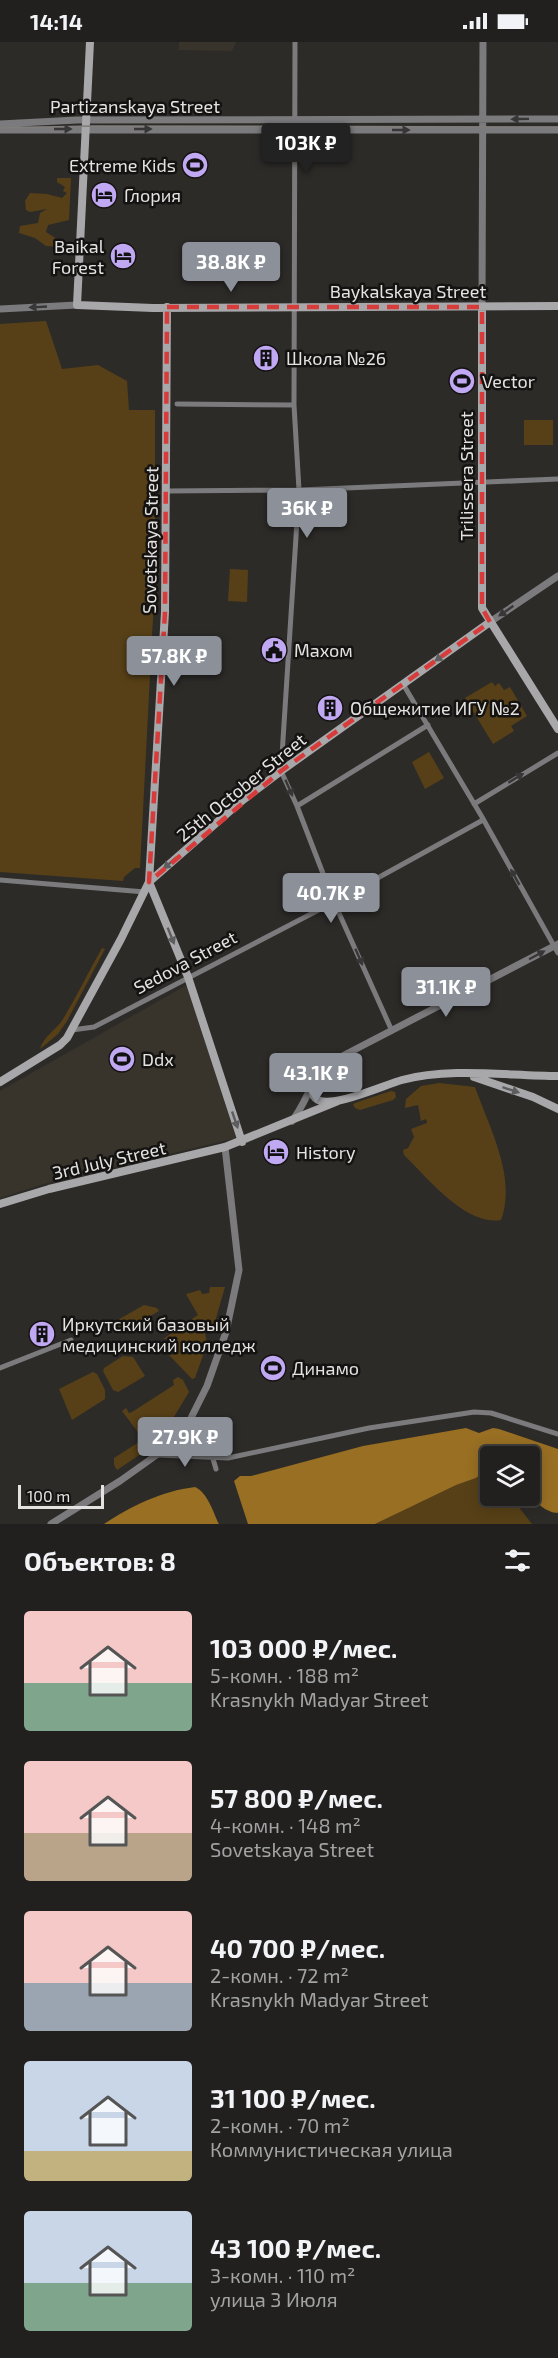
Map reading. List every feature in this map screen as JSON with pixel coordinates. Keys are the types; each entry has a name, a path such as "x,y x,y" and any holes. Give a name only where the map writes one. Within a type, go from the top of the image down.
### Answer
{"main road":[{"path":"77,305 90,42"},
{"name":"Baykalskaya Street","path":"77,305 167,307 558,306"},
{"name":"Sovetskaya Street","path":"149,882 165,612 167,307"},
{"name":"Trilissera Street","path":"482,307 480,482 482,608 558,729"},
{"name":"25th October Street","path":"72,1030 149,882 239,803 490,622"},
{"path":"149,882 188,976 242,1142"},
{"path":"0,1082 60,1045 72,1030"},
{"path":"319,1072 313,1087 314,1097 323,1102 338,1101"},
{"path":"464,1074 558,1109"},
{"name":"3rd July Street","path":"0,1204 49,1189 225,1148 338,1101 405,1079 464,1074 558,1076"}],"street":[{"path":"295,42 294,405 299,490 281,771 334,902 392,1031"},
{"name":"Trilissera Street","path":"482,307 483,42"},
{"name":"Partizanskaya Street","path":"0,124 85,120 558,119"},
{"name":"Partizanskaya Street","path":"0,130 558,130"},
{"path":"0,309 77,305"},
{"path":"177,404 294,405"},
{"path":"167,491 299,490 558,479"},
{"path":"490,622 558,576"},
{"path":"528,596 532,603"},
{"path":"291,1121 319,1072 330,1063 557,948 403,684"},
{"path":"297,806 428,725"},
{"path":"474,804 558,753"},
{"name":"Sedova Street","path":"72,1030 94,1027 188,976 334,902 483,820"},
{"path":"0,880 145,892"},
{"path":"51,1524 158,1455 172,1444 189,1422 215,1365 226,1332 239,1270 225,1148"},
{"path":"0,1368 71,1340"},
{"path":"158,1455 228,1458 369,1428 474,1412 491,1413 558,1434"},
{"path":"189,1422 206,1435 216,1470"}],"highlighted area":[{"path":"167,307 482,307 482,608 490,622 281,771 149,882 165,612"}],"shaded area":[{"path":"179,42 236,42 232,51 179,50"},
{"path":"57,178 71,178 69,220 48,225 46,232 57,239 63,239 65,244 63,247 46,246 35,238 19,233 20,226 38,223 40,213 47,209 30,212 26,210 25,201 30,193 62,198 67,193 63,191 65,187 57,182"},
{"path":"46,321 62,369 98,365 127,381 129,410 155,410 155,579 140,868 135,868 124,877 123,881 0,872 0,324"},
{"path":"524,420 553,420 553,445 524,445"},
{"path":"230,569 248,570 247,602 228,601"},
{"path":"492,682 495,686 499,683 504,690 510,687 527,716 511,726 514,731 493,744 465,698"},
{"path":"429,752 444,778 425,789 412,762"},
{"path":"102,948 105,949 67,1021 58,1034 40,1049 63,1019"},
{"path":"187,985 236,1138 47,1183 0,1198 0,1091"},
{"path":"439,1083 475,1087 494,1135 503,1170 506,1187 501,1220 487,1220 461,1208 435,1187 404,1155 403,1150 408,1148 414,1137 411,1129 427,1123 426,1119 421,1121 418,1105 405,1108 406,1099 421,1086"},
{"path":"391,1091 395,1092 396,1097 393,1100 360,1110 353,1104 358,1102"},
{"path":"210,1287 225,1287 212,1332 205,1332 207,1344 195,1378 192,1379 169,1355 178,1354 177,1338 163,1339 198,1315 186,1294 200,1290 202,1294 209,1293"},
{"path":"144,1305 157,1308 159,1311 122,1332 116,1321"},
{"path":"123,1356 133,1357 145,1376 118,1392 113,1390 103,1371"},
{"path":"93,1372 97,1374 105,1390 105,1399 72,1420 59,1389"},
{"path":"178,1377 183,1380 189,1392 163,1435 155,1437 140,1435 122,1411 126,1408 129,1413 132,1412 174,1385 173,1380"},
{"path":"466,1428 479,1433 493,1428 558,1449 558,1513 540,1505 540,1446 480,1446 480,1475 476,1478 456,1485 375,1524 248,1524 234,1481 240,1476 251,1476 363,1446"},
{"path":"163,1439 117,1470 114,1465 114,1458 139,1442"},
{"path":"480,1475 480,1506 518,1506 532,1524 375,1524 456,1484"},
{"path":"195,1487 207,1498 219,1524 104,1524 147,1500"}],"tram line":[{"path":"0,128 93,126 558,127"}],"place":[{"name":"Extreme Kids","path":"195,165"},
{"name":"Глория","path":"104,195"},
{"name":"Baikal Forest","path":"123,256"},
{"name":"Школа №26","path":"266,358"},
{"name":"Vector","path":"462,381"},
{"name":"Махом","path":"274,650"},
{"name":"Общежитие ИГУ №2","path":"330,708"},
{"name":"Ddx","path":"122,1059"},
{"name":"History","path":"276,1152"},
{"name":"Иркутский базовый медицинский колледж","path":"42,1334"},
{"name":"Динамо","path":"273,1368"}]}
